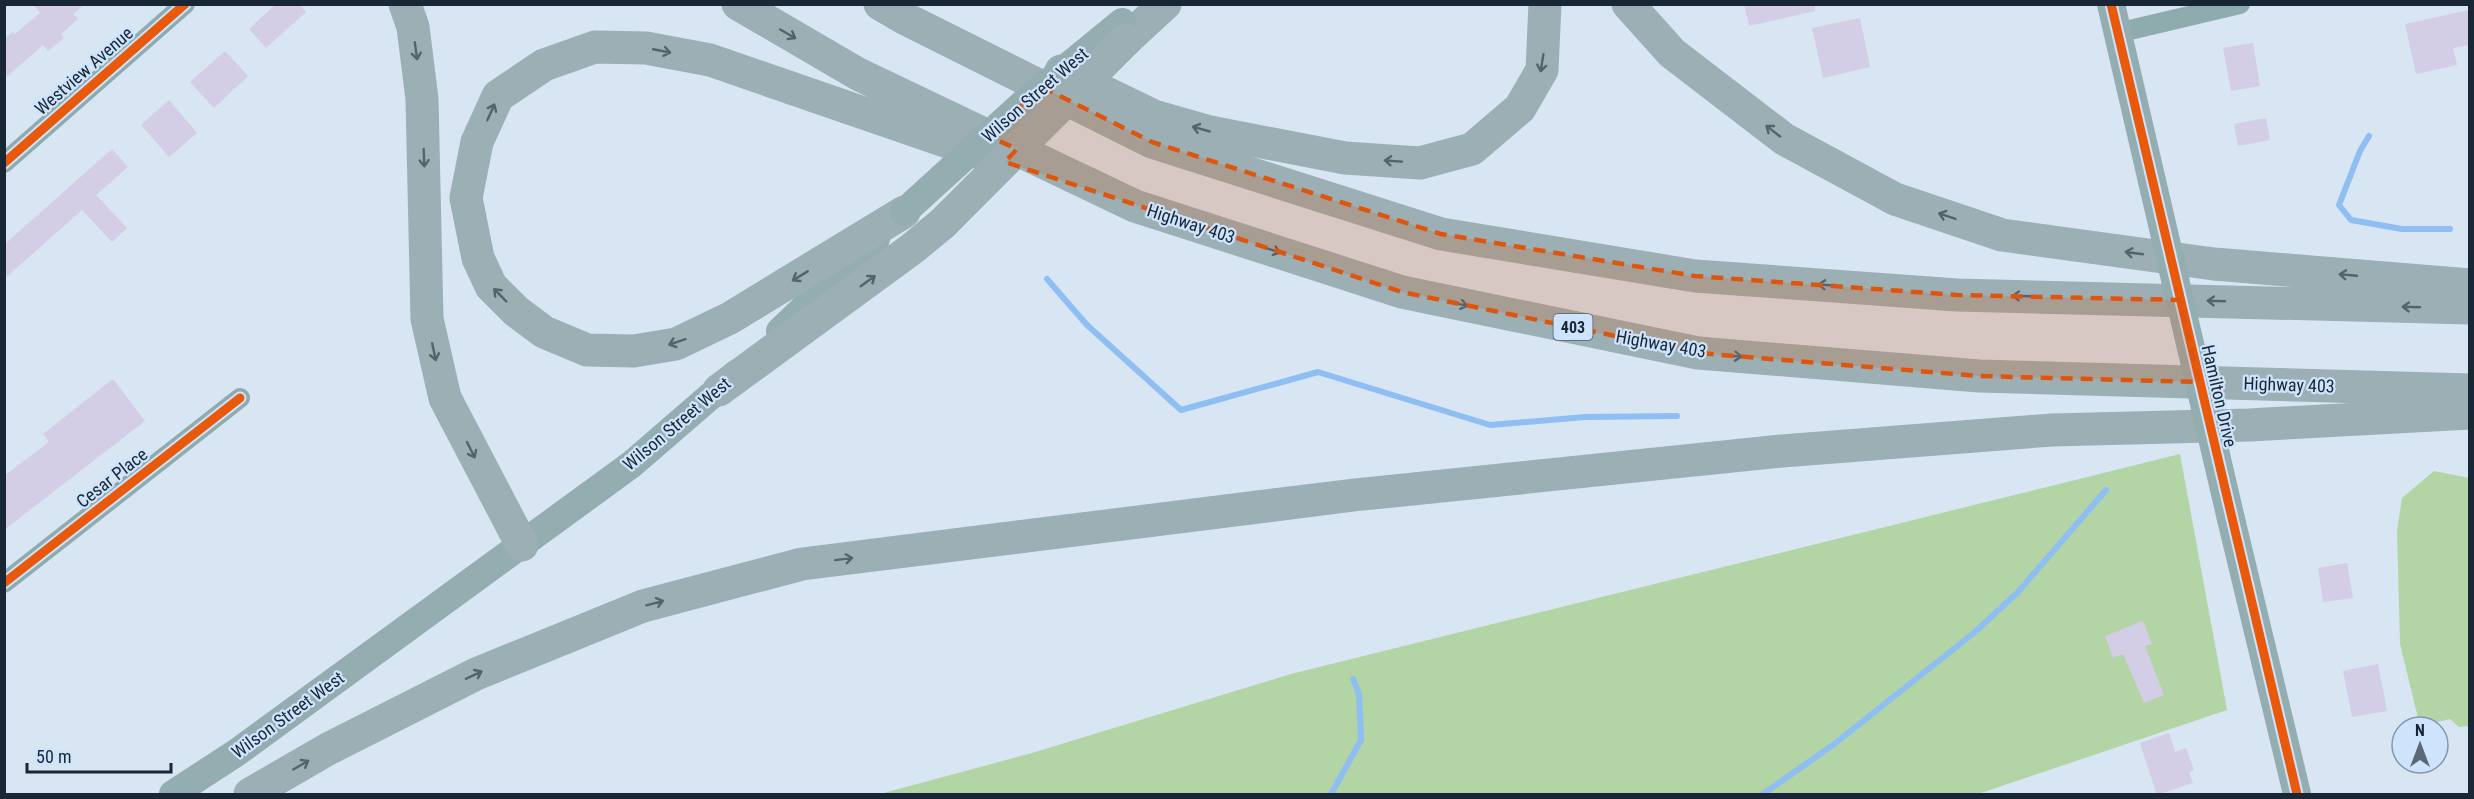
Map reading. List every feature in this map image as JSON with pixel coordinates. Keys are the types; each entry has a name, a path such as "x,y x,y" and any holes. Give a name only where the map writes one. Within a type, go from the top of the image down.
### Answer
{"highway":[{"path":"405,4 412,27 422,99 427,319 444,398 522,545"},
{"name":"Highway 403","path":"738,4 858,74 1135,206 1402,292 1698,353 1979,376 2469,390"},
{"path":"880,4 1152,142 1441,234 1695,276 1957,295 2469,308"},
{"path":"924,4 1154,116 1210,132 1275,146 1345,158 1420,163 1472,149 1520,108 1542,70 1545,4"},
{"path":"719,390 943,223 1130,22 1165,4"},
{"path":"1628,4 1672,53 1784,140 1895,199 2002,235 2214,264 2469,285"},
{"path":"904,212 730,318 676,344 634,351 587,350 544,332 491,286 478,258 465,198 477,142 498,96 544,65 595,47 605,47 646,48 710,60 1135,206"},
{"path":"250,795 328,749 476,674 643,606 802,564 1342,496 1782,451 2052,430 2249,424 2469,413"}],"main road":[{"name":"Hamilton Drive","path":"2111,4 2297,795"},
{"name":"Wilson Street West","path":"173,795 245,746 632,464 719,390 904,212 1028,99 1130,22"}],"street":[{"name":"Westview Avenue","path":"4,163 185,4"},
{"path":"2117,33 2240,4"},
{"name":"Cesar Place","path":"4,583 240,398"}],"highlighted area":[{"path":"1042,87 1152,142 1441,234 1695,276 1957,295 2180,300 2199,382 1979,376 1698,353 1402,292 1005,162 1017,149 988,136"}],"green space":[{"path":"2180,454 2227,710 1978,794 880,794 1032,753 1291,674"},
{"path":"2434,471 2469,478 2470,726 2459,727 2450,719 2450,715 2417,715 2400,644 2397,531 2402,498"}],"building":[{"path":"33,4 85,4 73,14 78,19 61,34 64,38 48,51 43,45 4,79 4,39 13,32 15,34 40,13"},
{"path":"276,4 299,4 306,12 266,48 249,29"},
{"path":"1744,4 1815,4 1815,11 1749,26"},
{"path":"2469,10 2469,45 2453,48 2457,65 2416,74 2405,24"},
{"path":"1860,18 1870,67 1823,78 1812,28"},
{"path":"2253,43 2260,86 2231,91 2223,48"},
{"path":"225,51 248,76 214,108 190,82"},
{"path":"169,100 197,133 169,157 141,125"},
{"path":"2266,118 2270,140 2238,146 2234,124"},
{"path":"112,149 128,167 96,195 127,228 112,242 82,210 4,279 5,244"},
{"path":"113,379 145,421 4,530 4,476 49,442 43,434"},
{"path":"2347,563 2353,598 2323,602 2318,568"},
{"path":"2143,621 2152,644 2145,646 2164,695 2144,703 2123,654 2113,658 2105,636"},
{"path":"2378,664 2387,711 2352,717 2343,671"},
{"path":"2169,733 2175,752 2186,748 2194,770 2189,772 2193,783 2157,795 2140,743"}],"waterway":[{"path":"2369,136 2360,151 2339,205 2351,220 2402,229 2450,229"},
{"path":"1047,279 1087,325 1181,410 1318,372 1490,425 1585,417 1677,416"},
{"path":"1763,794 1833,745 1975,632 2018,592 2106,490"},
{"path":"1331,794 1361,740 1359,694 1353,679"}],"cycle path":[{"path":"4,163 185,4"},
{"path":"2111,4 2297,794"},
{"path":"4,583 240,398"}]}
